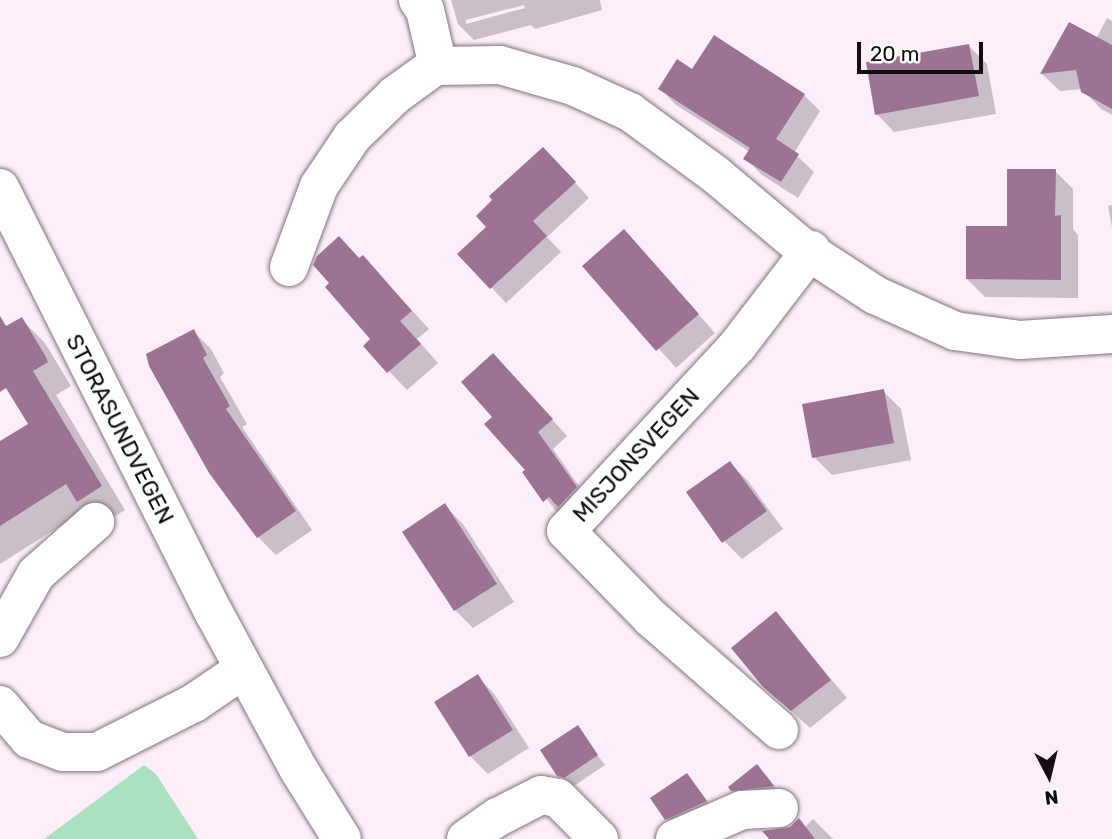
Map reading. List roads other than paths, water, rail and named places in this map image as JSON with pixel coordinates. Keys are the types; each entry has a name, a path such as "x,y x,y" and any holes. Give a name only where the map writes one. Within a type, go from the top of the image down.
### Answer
{"street":[{"path":"418,0 425,10 436,58 435,66"},
{"path":"289,267 319,186 352,137 395,96 435,66 500,65 573,86 630,112 716,175 803,248 811,250 875,295 955,331 1020,340 1112,334"},
{"name":"STORASUNDVEGEN","path":"0,188 244,669 342,839"},
{"name":"MISJONSVEGEN","path":"779,730 652,619 566,531 738,345 811,250"},
{"path":"0,638 36,574 95,522"},
{"path":"0,705 29,739 63,752 97,751 194,703 244,669"},
{"path":"466,839 498,817 541,795 558,798 599,839"},
{"path":"675,839 742,810 779,808"}]}
